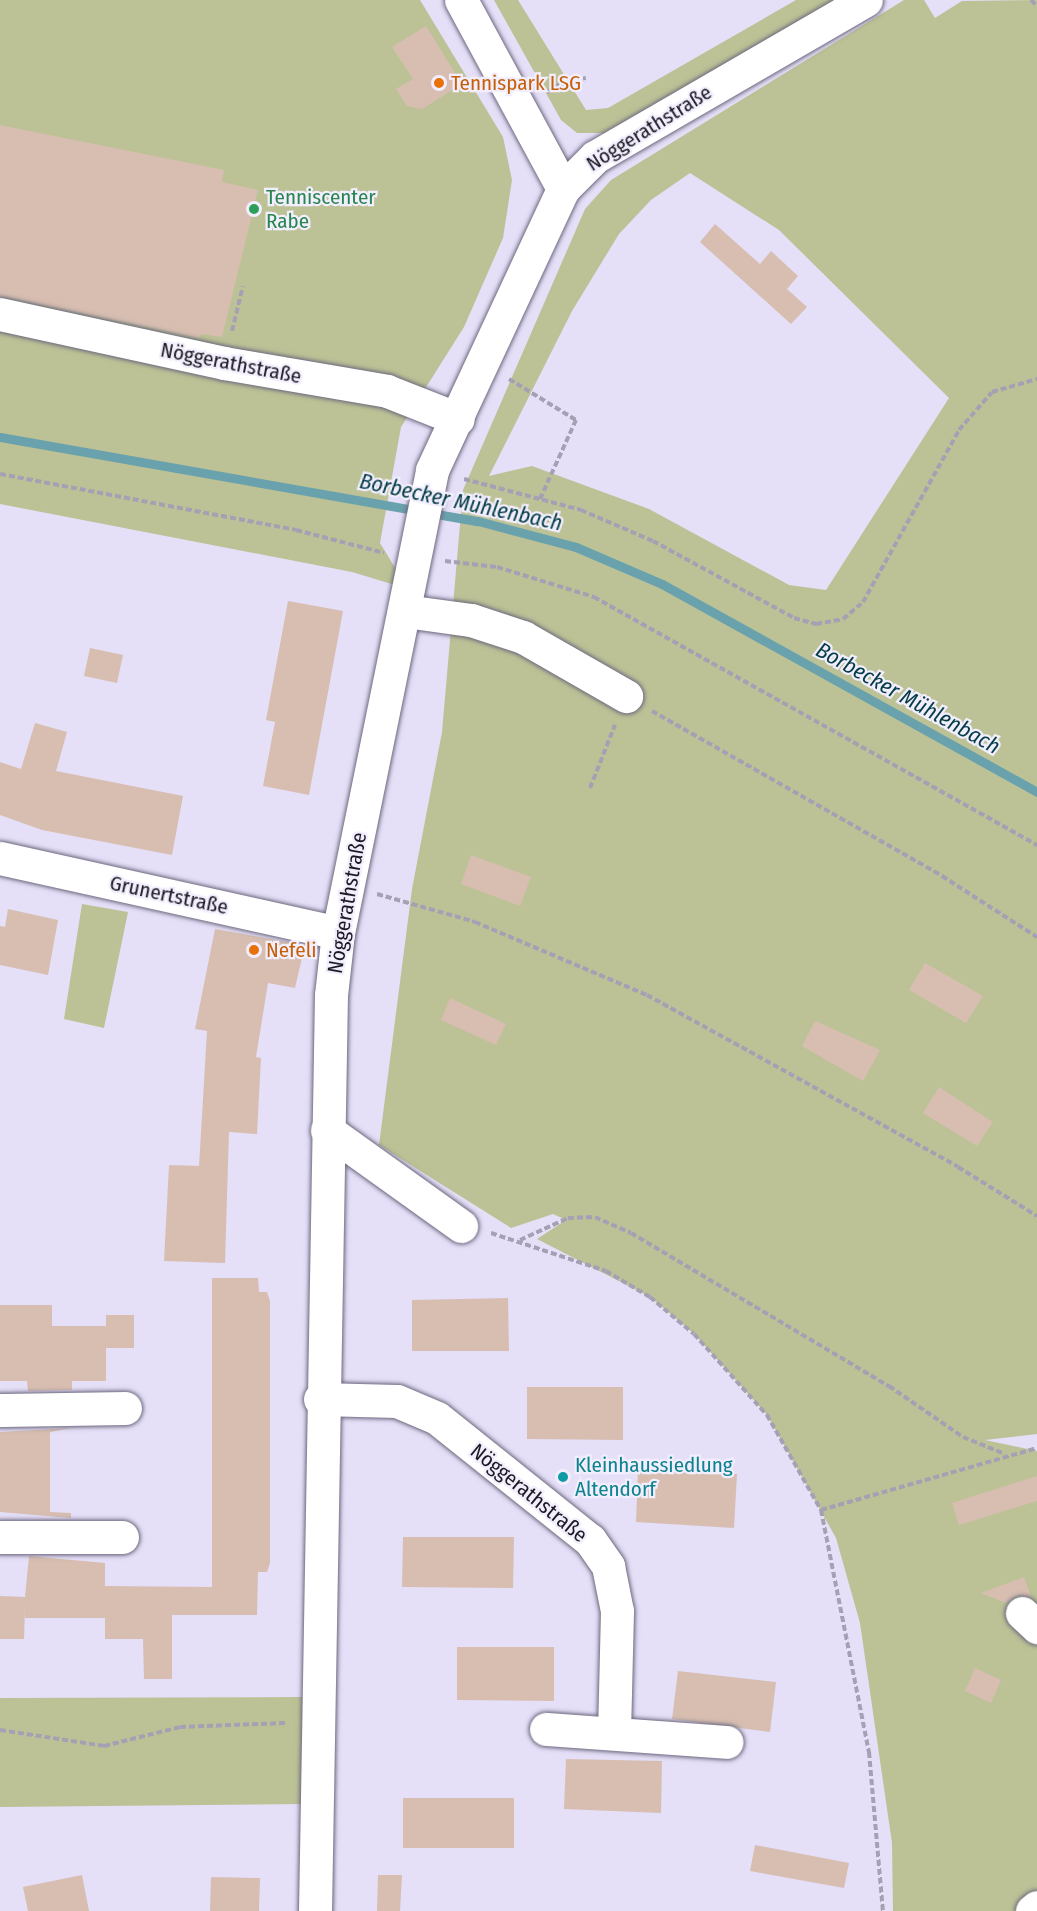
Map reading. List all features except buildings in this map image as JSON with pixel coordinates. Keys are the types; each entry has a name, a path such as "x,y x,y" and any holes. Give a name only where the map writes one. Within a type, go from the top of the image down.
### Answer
{"street":[{"path":"461,0 563,189"},
{"name":"Nöggerathstraße","path":"315,1911 320,1399 327,1130 338,933 405,611 414,549 431,476 563,189 595,157 866,0"},
{"name":"Nöggerathstraße","path":"0,314 224,363 387,391 458,419"},
{"path":"405,611 471,620 523,637 626,696"},
{"name":"Grunertstraße","path":"0,858 338,933"},
{"path":"327,1130 461,1226"},
{"name":"Nöggerathstraße","path":"320,1399 397,1401 437,1418 590,1540 608,1566 617,1611 614,1732"},
{"path":"0,1410 125,1408"},
{"path":"0,1537 122,1537"},
{"path":"546,1729 614,1732 727,1742"},
{"path":"1032,1911 1037,1907"}],"path":[{"path":"1031,0 1037,6"},
{"path":"521,108 565,81 586,78"},
{"path":"224,363 243,286"},
{"path":"483,363 576,420 540,499"},
{"path":"431,476 581,510 653,541 794,618 816,624 843,619 863,602 959,430 992,392 1037,379"},
{"path":"590,788 626,696 942,876 1037,937"},
{"path":"348,888 475,922 647,995 958,1167 1037,1216"},
{"path":"519,1240 568,1218 595,1217 613,1225 888,1386 963,1437 1005,1454"},
{"path":"461,1226 519,1240 606,1271 650,1297 694,1334 767,1415 821,1510 869,1752 883,1911"},
{"path":"821,1510 1005,1454 1037,1448"},
{"path":"0,1730 104,1746 180,1727 316,1722"}],"green space":[{"name":"Tenniscenter Rabe","path":"0,0 420,0 503,137 512,180 503,238 464,327 401,427 380,543 408,589 352,572 0,504"},
{"path":"494,0 518,0 586,110 608,108 796,0 837,0 604,133 577,133 561,120"},
{"path":"904,0 924,0 935,18 962,1 1037,0 1037,1434 985,1440 1037,1451 1037,1911 893,1911 892,1843 860,1623 836,1538 767,1415 694,1334 650,1297 537,1239 566,1220 553,1214 511,1228 379,1145 412,889 442,732 463,490 585,209 611,180","holes":["690,173 779,230 949,398 826,590 789,585 649,509 532,466 489,476 572,311 619,234 651,200"]},
{"path":"82,904 128,912 104,1028 64,1019"},
{"path":"305,1697 304,1804 0,1807 0,1698"}],"waterway":[{"name":"Borbecker Mühlenbach","path":"0,437 478,521 576,547 662,584 1037,792"}],"place":[{"name":"Tennispark LSG","path":"439,83"},
{"name":"Tenniscenter Rabe","path":"254,209"},
{"name":"Nefeli","path":"254,950"},
{"name":"Kleinhaussiedlung Altendorf","path":"563,1477"}]}
